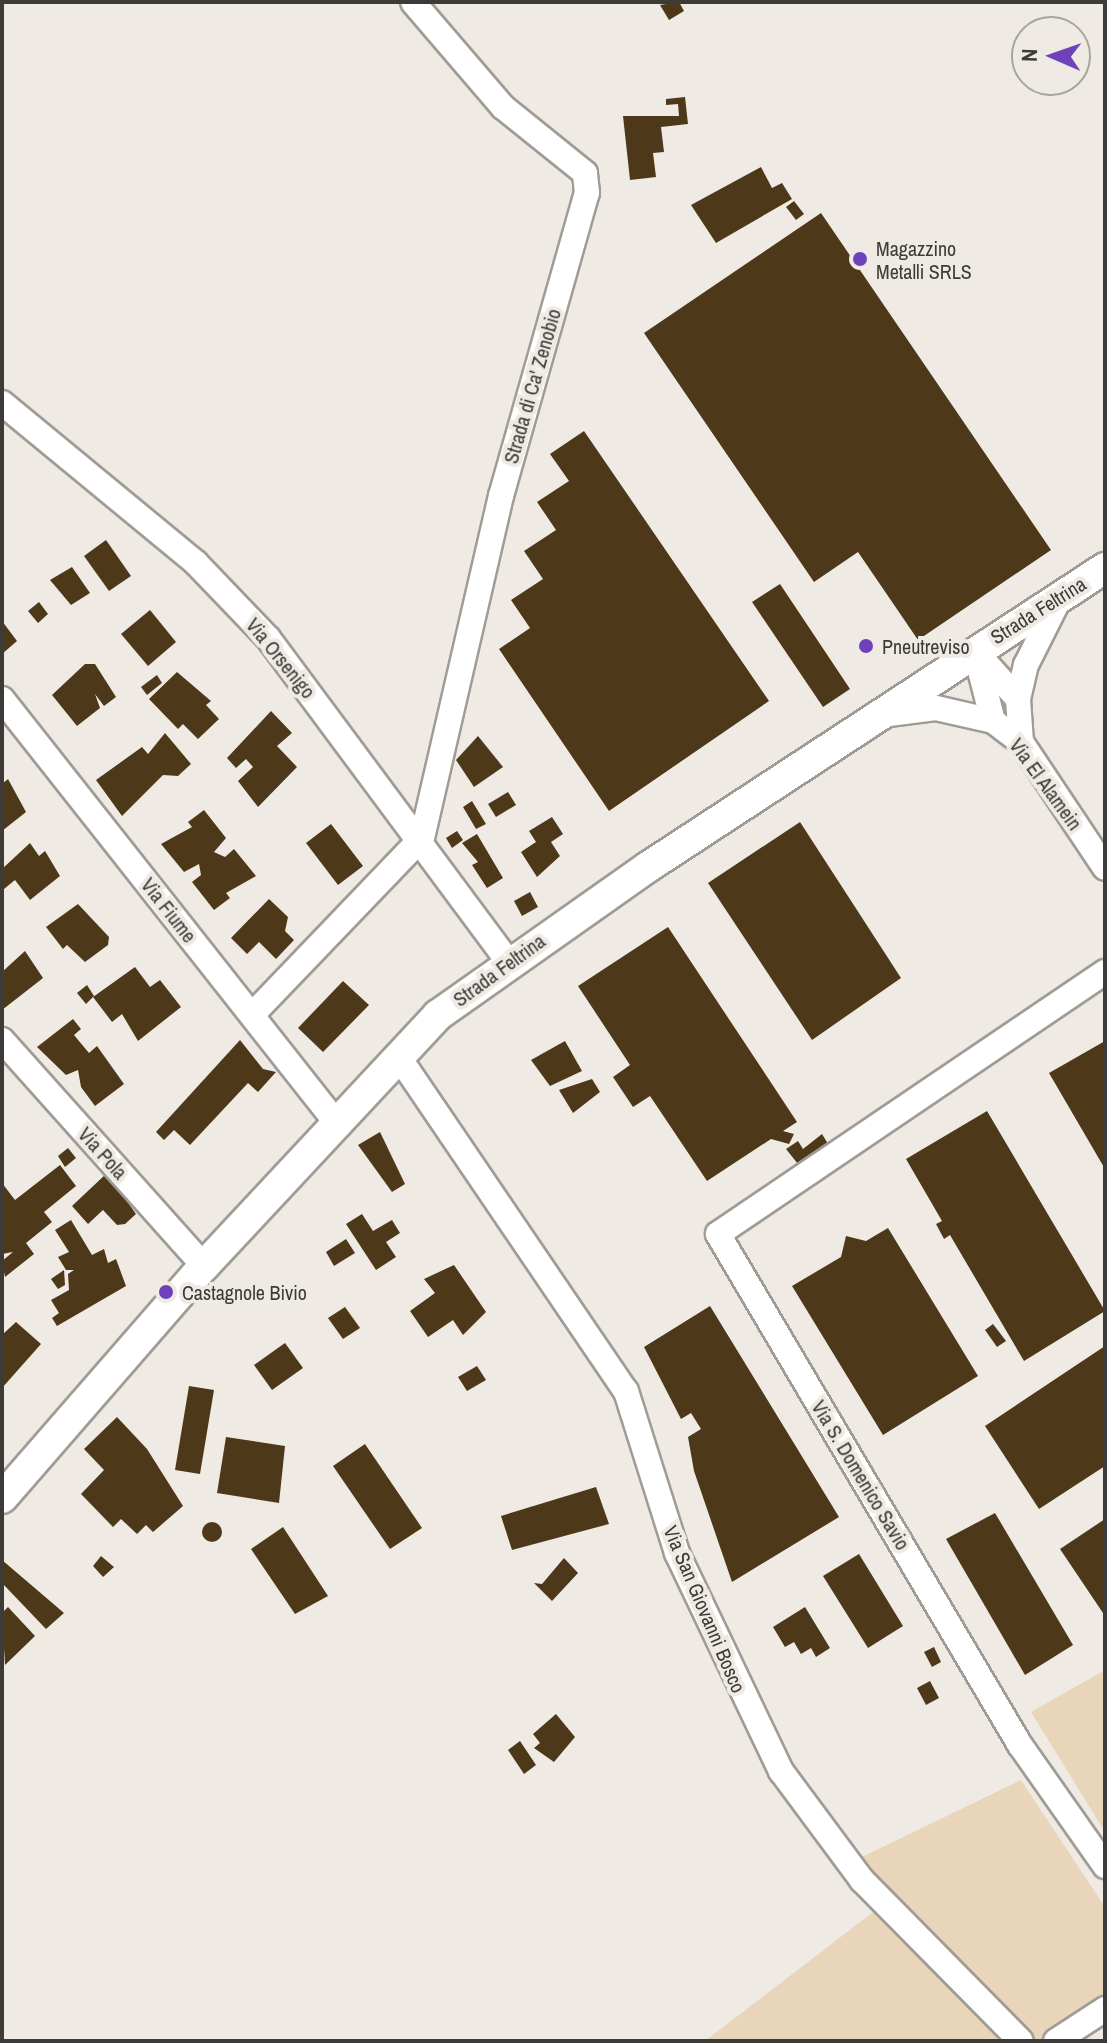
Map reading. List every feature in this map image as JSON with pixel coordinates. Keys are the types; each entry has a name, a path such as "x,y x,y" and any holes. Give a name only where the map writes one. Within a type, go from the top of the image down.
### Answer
{"main road":[{"name":"Strada Feltrina","path":"2,1498 335,1121 398,1056 508,961 1105,568"}],"street":[{"name":"Strada di Ca' Zenobio","path":"413,2 503,107 585,173 587,193 501,496 422,838"},
{"name":"Via Orsenigo","path":"2,403 196,563 268,638 422,838 508,961"},
{"path":"1021,742 1018,699 1026,665 1060,597"},
{"path":"975,651 1018,699"},
{"path":"975,651 993,721"},
{"name":"Via Fiume","path":"2,699 335,1121"},
{"name":"Via El Alamein","path":"879,716 936,708 993,721 1021,742 1105,868"},
{"path":"252,1015 422,838"},
{"name":"Via S. Domenico Savio","path":"1105,972 718,1234 1020,1745 1105,1866"},
{"name":"Via Pola","path":"2,1040 204,1266"},
{"name":"Via San Giovanni Bosco","path":"398,1056 626,1391 677,1553 781,1771 862,1880 1021,2041"},
{"path":"1056,2041 1105,2009"}],"shaded area":[{"path":"1105,1670 1105,1832 1031,1712"},
{"path":"1021,1780 1105,1907 1105,2001 1039,2041 1005,2033 993,2041 705,2041 877,1909 837,1869"}],"building":[{"path":"679,2 684,11 669,20 660,5"},
{"path":"685,97 688,124 661,127 664,152 653,153 656,177 630,180 623,116 679,116 678,104 666,105 666,99"},
{"path":"761,167 772,188 782,183 792,199 716,243 691,205"},
{"path":"794,201 804,214 796,220 786,207"},
{"path":"821,213 1051,550 918,640 858,552 814,582 644,333"},
{"path":"584,431 769,701 609,811 499,649 530,628 511,600 543,579 524,551 556,530 537,502 569,481 550,454"},
{"path":"106,540 131,576 109,591 84,556"},
{"path":"72,567 90,593 71,605 50,580"},
{"path":"780,584 850,689 823,707 752,602"},
{"path":"39,602 48,614 38,623 28,611"},
{"path":"150,610 176,642 148,666 121,634"},
{"path":"2,621 17,641 2,654"},
{"path":"85,664 95,664 116,697 104,706 95,694 100,708 77,726 52,695"},
{"path":"177,672 211,701 206,705 219,719 198,739 183,724 178,729 149,699"},
{"path":"157,675 162,683 147,695 141,687"},
{"path":"271,711 292,733 277,746 297,767 258,807 238,781 253,767 246,759 236,768 227,758"},
{"path":"165,733 191,764 178,776 163,775 122,816 96,780 142,747 148,754"},
{"path":"478,736 503,767 474,787 456,760"},
{"path":"8,779 26,812 2,831 2,784"},
{"path":"508,792 516,805 496,817 488,804"},
{"path":"472,801 486,824 476,829 463,807"},
{"path":"204,810 226,838 214,852 225,857 234,849 256,876 226,893 230,898 214,910 192,882 201,875 199,864 184,872 161,844 192,827 188,822"},
{"path":"552,817 563,834 551,842 560,856 537,877 521,852 536,842 529,831"},
{"path":"800,822 901,978 812,1040 708,883"},
{"path":"331,824 363,866 338,885 306,843"},
{"path":"457,831 463,840 452,848 446,838"},
{"path":"477,834 503,878 487,888 472,865 478,862 462,843"},
{"path":"30,843 39,856 45,851 60,876 30,900 15,880 4,889 2,869"},
{"path":"530,892 538,907 522,916 514,901"},
{"path":"269,899 288,917 285,931 294,940 276,959 259,942 247,954 231,938"},
{"path":"78,904 109,937 108,945 85,962 67,945 63,949 46,927"},
{"path":"668,927 797,1122 783,1131 794,1134 789,1144 771,1139 707,1181 650,1096 633,1107 613,1077 630,1065 578,986"},
{"path":"25,951 43,978 2,1010 2,972"},
{"path":"135,967 150,987 160,980 181,1007 138,1041 122,1014 112,1022 93,997"},
{"path":"343,981 369,1005 323,1052 298,1028"},
{"path":"87,985 94,996 86,1004 77,993"},
{"path":"73,1019 81,1029 74,1035 89,1053 97,1046 124,1084 95,1106 81,1087 78,1070 66,1075 37,1047"},
{"path":"240,1040 263,1069 276,1072 258,1092 248,1083 190,1145 174,1130 164,1140 156,1132"},
{"path":"565,1041 582,1071 550,1086 531,1060"},
{"path":"1105,1041 1105,1169 1049,1073"},
{"path":"592,1079 600,1092 573,1113 559,1090"},
{"path":"987,1111 1105,1311 1024,1361 950,1235 944,1239 936,1224 942,1221 906,1159"},
{"path":"380,1132 405,1184 392,1192 358,1145"},
{"path":"822,1134 830,1147 798,1164 786,1149 798,1141 803,1149"},
{"path":"68,1148 76,1158 65,1167 58,1156"},
{"path":"60,1165 76,1186 44,1212 52,1222 26,1243 34,1254 5,1277 2,1261 13,1252 2,1254 2,1183 15,1200"},
{"path":"107,1173 136,1214 125,1224 117,1225 103,1210 88,1224 72,1206"},
{"path":"362,1214 373,1231 392,1220 400,1233 386,1242 396,1257 376,1270 346,1224"},
{"path":"71,1220 92,1255 104,1249 108,1263 116,1259 126,1286 57,1326 52,1318 59,1313 51,1300 69,1290 68,1274 74,1270 66,1270 58,1257 69,1252 55,1230"},
{"path":"888,1228 978,1376 883,1435 792,1286 841,1257 846,1236 866,1241"},
{"path":"346,1239 355,1253 334,1266 326,1252"},
{"path":"454,1265 486,1312 463,1335 453,1320 428,1337 410,1311 435,1293 424,1279"},
{"path":"64,1270 65,1285 58,1289 51,1279"},
{"path":"710,1306 839,1517 732,1582 694,1471 688,1437 701,1429 691,1413 681,1419 644,1347"},
{"path":"345,1307 360,1328 343,1339 328,1318"},
{"path":"16,1322 41,1344 2,1388 2,1335"},
{"path":"993,1324 1006,1341 997,1347 985,1330"},
{"path":"285,1343 303,1368 272,1390 254,1365"},
{"path":"1105,1346 1105,1466 1039,1509 985,1426"},
{"path":"477,1366 486,1380 467,1391 458,1377"},
{"path":"189,1386 214,1390 200,1474 175,1470"},
{"path":"117,1417 147,1449 183,1506 153,1532 146,1525 137,1534 121,1519 113,1527 81,1494 104,1470 84,1449"},
{"path":"226,1437 285,1446 279,1503 217,1493"},
{"path":"365,1444 422,1528 390,1549 333,1466"},
{"path":"596,1487 609,1524 512,1550 501,1516"},
{"path":"995,1513 1073,1645 1025,1675 946,1539"},
{"path":"1105,1519 1105,1616 1060,1549"},
{"path":"212,1522 219,1525 222,1532 219,1539 212,1542 205,1539 202,1532 205,1525"},
{"path":"283,1527 328,1596 295,1614 251,1549"},
{"path":"859,1554 903,1626 868,1648 823,1576"},
{"path":"101,1556 114,1567 103,1577 93,1566"},
{"path":"564,1558 578,1573 552,1601 534,1583 542,1584"},
{"path":"2,1560 64,1613 46,1629 2,1583"},
{"path":"8,1607 35,1636 5,1665 2,1613"},
{"path":"805,1607 830,1648 816,1657 811,1648 801,1654 794,1642 785,1647 773,1627"},
{"path":"934,1647 941,1662 932,1667 924,1652"},
{"path":"930,1681 939,1698 926,1705 917,1688"},
{"path":"556,1714 575,1737 554,1762 534,1748 540,1743 533,1734"},
{"path":"520,1741 536,1765 524,1774 508,1750"}],"place":[{"name":"Magazzino Metalli SRLS","path":"860,259"},
{"name":"Pneutreviso","path":"866,646"},
{"name":"Castagnole Bivio","path":"166,1292"}]}
